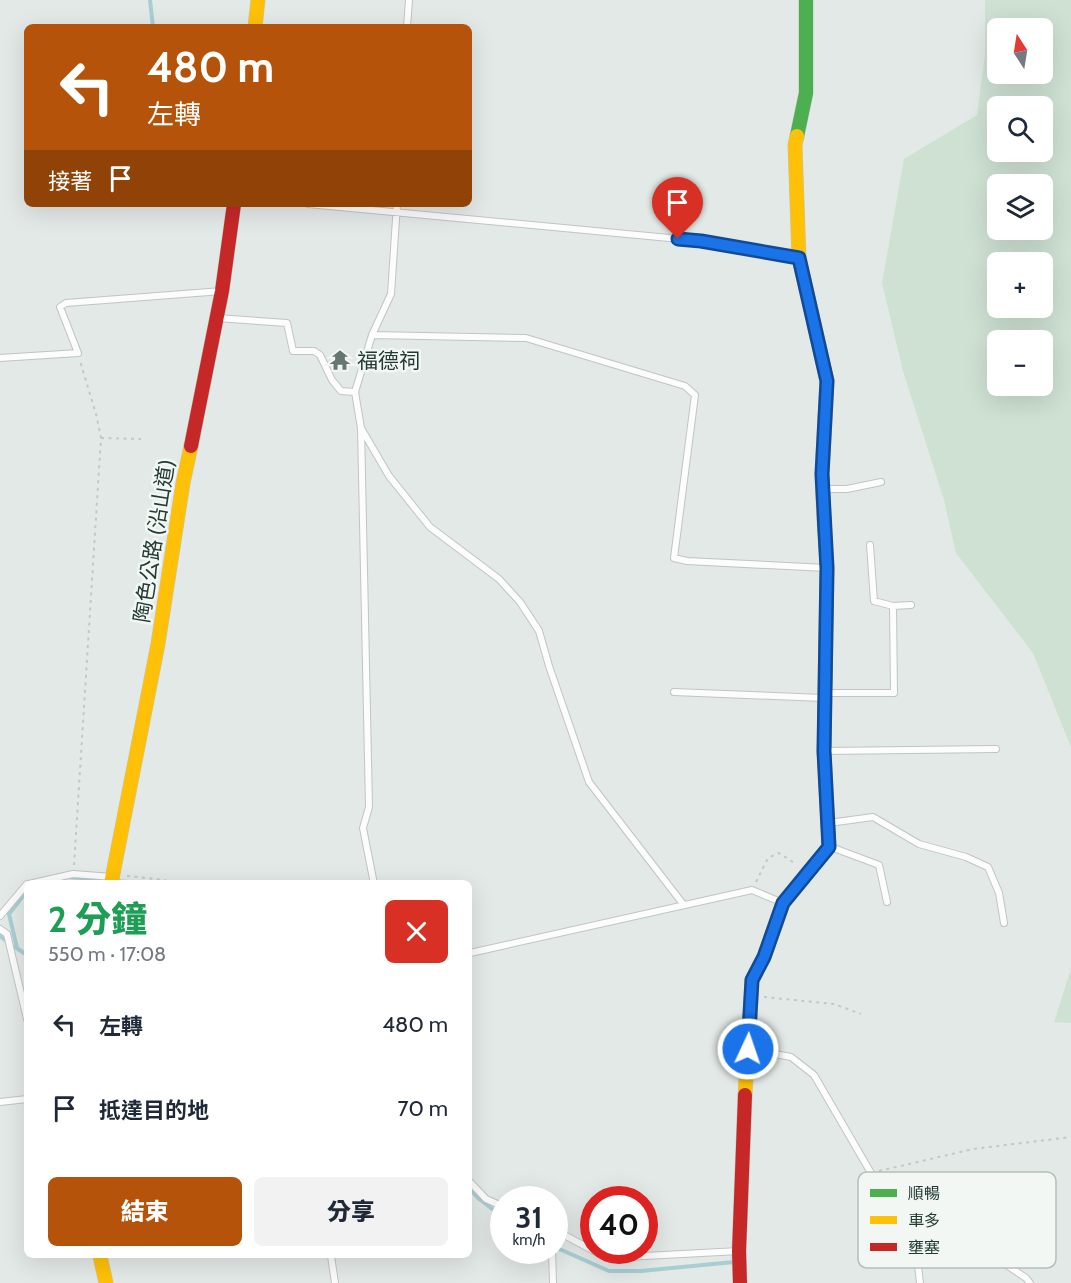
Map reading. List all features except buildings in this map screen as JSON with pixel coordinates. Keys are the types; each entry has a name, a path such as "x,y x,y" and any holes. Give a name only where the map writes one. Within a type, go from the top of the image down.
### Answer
{"street":[{"path":"255,24 258,0"},
{"path":"740,1283 743,1130 752,980 764,957 783,903 829,847 824,751 827,568 822,474 827,381 799,258 795,145 806,93 806,0"},
{"name":"陶色公路 (沿山道)","path":"112,880 158,644 183,483 222,291 234,207"},
{"path":"100,1258 105,1283"}],"lane":[{"path":"407,24 409,0"},
{"path":"341,207 701,241 799,258"},
{"path":"373,880 363,828 369,807 361,428 355,392 372,335 391,294 397,207"},
{"path":"0,358 78,352 60,307 66,303 222,291"},
{"path":"217,318 287,322 293,351 314,351 320,355 332,380 341,391 355,392"},
{"path":"372,335 526,338 685,386 695,395 674,558 687,561 827,568"},
{"path":"361,428 389,476 430,527 499,579 520,602 539,631 589,782 683,904"},
{"path":"823,489 847,489 881,482"},
{"path":"870,544 874,602 893,606 911,605"},
{"path":"674,692 824,695 894,693 893,606"},
{"path":"824,751 996,749"},
{"path":"828,823 873,817 919,844 966,856 988,867 999,893 1004,923"},
{"path":"829,847 879,865 886,902"},
{"path":"46,880 73,874 112,880"},
{"path":"0,916 24,889"},
{"path":"472,953 752,890 783,903"},
{"path":"0,929 7,934 24,1007"},
{"path":"748,1049 791,1058 814,1075 870,1172"},
{"path":"0,1102 24,1099"},
{"path":"472,1184 490,1201"},
{"path":"658,1255 739,1251"},
{"path":"331,1258 335,1283"},
{"path":"552,1264 553,1283"},
{"path":"918,1268 920,1283"},
{"path":"1012,1268 1030,1283"}],"path":[{"path":"73,874 101,438 78,352"},
{"path":"101,438 141,439"},
{"path":"752,890 768,858 778,853 793,862"},
{"path":"112,880 166,880"},
{"path":"751,996 834,1004 861,1014"},
{"path":"875,1172 973,1149 1071,1137"}],"green space":[{"path":"985,0 1071,0 1071,747 1033,653 956,553 944,500 903,371 882,283 904,159 977,115 985,54"},
{"path":"1071,969 1071,1023 1054,1022"}],"waterway":[{"path":"150,0 153,24"},
{"path":"68,877 108,880"},
{"path":"17,948 9,914 24,895"},
{"path":"0,936 9,943"},
{"path":"15,947 24,953"},
{"path":"472,1191 490,1207"},
{"path":"568,1253 609,1271 641,1271 734,1262"}],"traffic: fast":[{"path":"797,136 806,93 806,0"},
{"path":"805,876 829,847 824,751 827,568 824,520"}],"traffic: slow":[{"path":"255,24 258,0"},
{"path":"797,136 795,145 799,258 827,381 822,474 824,520"},
{"path":"112,880 158,644 183,483 191,446"},
{"path":"745,1095 752,980 764,957 783,903 805,876"},
{"path":"100,1258 106,1283"}],"traffic: jam":[{"path":"191,446 222,291 234,207"},
{"path":"740,1283 739,1251 745,1095"}],"place":[{"name":"福德祠","path":"340,360"}],"route":[{"path":"678,239 799,258 827,381 822,474 827,568 824,751 829,847 783,903 764,957 752,980 748,1049"}]}
